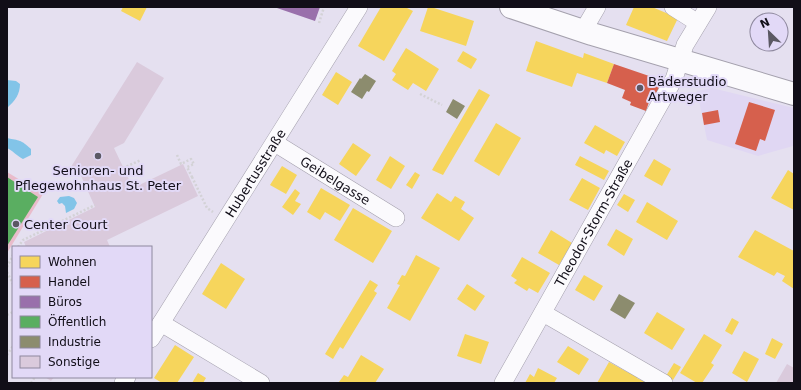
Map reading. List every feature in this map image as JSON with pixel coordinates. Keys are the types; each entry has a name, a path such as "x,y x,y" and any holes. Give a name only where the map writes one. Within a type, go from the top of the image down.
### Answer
{"main road":[{"path":"511,7 583,31 794,94"}],"street":[{"name":"Hubertusstraße","path":"152,337 359,7"},
{"path":"583,31 597,7"},
{"path":"673,7 698,23"},
{"name":"Theodor-Storm-Straße","path":"503,383 674,79 685,46 708,7"},
{"name":"Geibelgasse","path":"274,143 396,218"},
{"path":"543,314 664,383"},
{"path":"161,323 261,383"}],"path":[{"path":"319,22 324,7"},
{"path":"420,94 442,106"},
{"path":"176,155 181,164 191,159 194,164 188,167 191,177 207,208 214,212"},
{"path":"123,168 141,160"},
{"path":"19,246 23,240 95,205"},
{"path":"7,267 12,256"},
{"path":"7,272 12,282"}],"shaded area":[{"path":"712,88 794,108 793,146 758,156 707,140 697,91"},
{"name":"Center Court","path":"7,172 43,194 7,253"}],"water":[{"path":"7,80 16,81 20,84 16,97 7,108"},
{"path":"7,138 24,143 31,149 31,155 23,159 7,148"},
{"path":"69,196 74,198 77,203 74,209 66,213 65,206 62,203 59,204 57,201 60,197"}],"building: Wohnen":[{"path":"123,7 147,7 140,21 121,11"},
{"path":"381,7 405,7 413,11 384,61 358,46"},
{"path":"428,7 474,21 466,46 420,31"},
{"path":"634,7 652,7 678,18 667,41 626,25"},
{"path":"536,41 583,58 584,53 614,64 607,83 577,73 572,87 526,71"},
{"path":"406,48 439,69 426,91 413,83 408,90 392,80 396,74 392,71"},
{"path":"463,51 477,59 471,69 457,61"},
{"path":"336,72 352,82 338,105 322,95"},
{"path":"479,89 490,95 443,175 432,170"},
{"path":"496,123 521,138 499,176 474,161"},
{"path":"595,125 625,142 617,156 606,150 604,154 584,143"},
{"path":"353,143 371,155 356,176 339,164"},
{"path":"390,156 405,166 391,189 376,180"},
{"path":"580,156 609,171 604,180 575,165"},
{"path":"654,159 671,169 662,186 644,176"},
{"path":"282,166 297,175 286,194 270,185"},
{"path":"788,170 794,174 794,210 771,198"},
{"path":"415,172 420,175 412,189 406,185"},
{"path":"582,178 600,188 588,210 569,200"},
{"path":"321,188 350,205 340,221 325,212 320,220 307,212"},
{"path":"295,189 300,193 295,201 301,204 293,215 282,207"},
{"path":"437,193 451,202 455,196 465,202 461,209 474,218 459,241 421,218"},
{"path":"624,194 635,200 628,212 617,205"},
{"path":"647,202 678,221 667,240 636,222"},
{"path":"353,208 392,231 373,263 334,240"},
{"path":"616,229 633,239 624,256 607,245"},
{"path":"551,230 572,243 559,265 538,253"},
{"path":"755,230 794,251 794,289 782,281 785,276 777,272 774,276 738,257"},
{"path":"416,255 440,268 410,321 387,308 400,285 397,284 402,275 405,276"},
{"path":"522,257 550,273 538,293 529,288 527,291 514,283 517,280 511,276"},
{"path":"221,263 245,279 226,309 202,294"},
{"path":"584,275 603,286 594,301 575,290"},
{"path":"370,280 378,285 374,291 377,293 343,349 340,347 333,359 325,354"},
{"path":"467,284 485,296 475,311 457,299"},
{"path":"657,312 685,329 672,350 644,333"},
{"path":"732,318 739,322 732,335 725,331"},
{"path":"465,334 489,342 481,364 457,356"},
{"path":"704,334 722,345 711,363 714,365 702,383 697,383 680,373"},
{"path":"772,338 783,344 775,359 765,354"},
{"path":"175,345 194,357 177,383 162,383 154,378"},
{"path":"568,346 589,359 579,375 557,362"},
{"path":"744,351 759,359 747,382 732,373"},
{"path":"361,355 384,369 375,383 339,382 344,375 348,377"},
{"path":"609,362 629,373 631,370 639,374 637,378 647,383 597,383"},
{"path":"674,363 681,367 673,380 666,376"},
{"path":"538,368 557,378 554,383 525,383 530,374 534,377"},
{"path":"198,373 206,378 203,383 192,383"}],"building: Handel":[{"name":"Bäderstudio Artweger","path":"614,64 655,78 661,87 653,104 649,102 646,111 630,105 631,102 622,98 625,90 607,83"},
{"path":"749,102 775,110 765,141 760,139 756,151 735,144"},
{"path":"718,110 720,122 704,125 702,113"}],"building: Büros":[{"path":"274,7 320,7 315,21"}],"building: Öffentlich":[{"name":"Center Court","path":"7,177 38,197 7,246"}],"building: Industrie":[{"path":"365,74 376,81 369,92 367,91 362,99 351,92 360,78 361,79"},
{"path":"453,99 465,106 457,119 446,112"},
{"path":"619,294 635,303 625,319 610,310"}],"building: Sonstige":[{"name":"Senioren- und Pflegewohnhaus St. Peter","path":"137,62 164,78 124,143 114,148 133,188 183,164 198,196 107,240 110,246 26,246 24,242 95,207 77,167 69,170"},
{"path":"787,364 794,368 794,383 776,383"},
{"path":"46,378 53,378 51,381"}],"place":[{"name":"Bäderstudio Artweger","path":"640,88"},
{"name":"Senioren- und Pflegewohnhaus St. Peter","path":"98,156"},
{"name":"Center Court","path":"16,224"}]}
